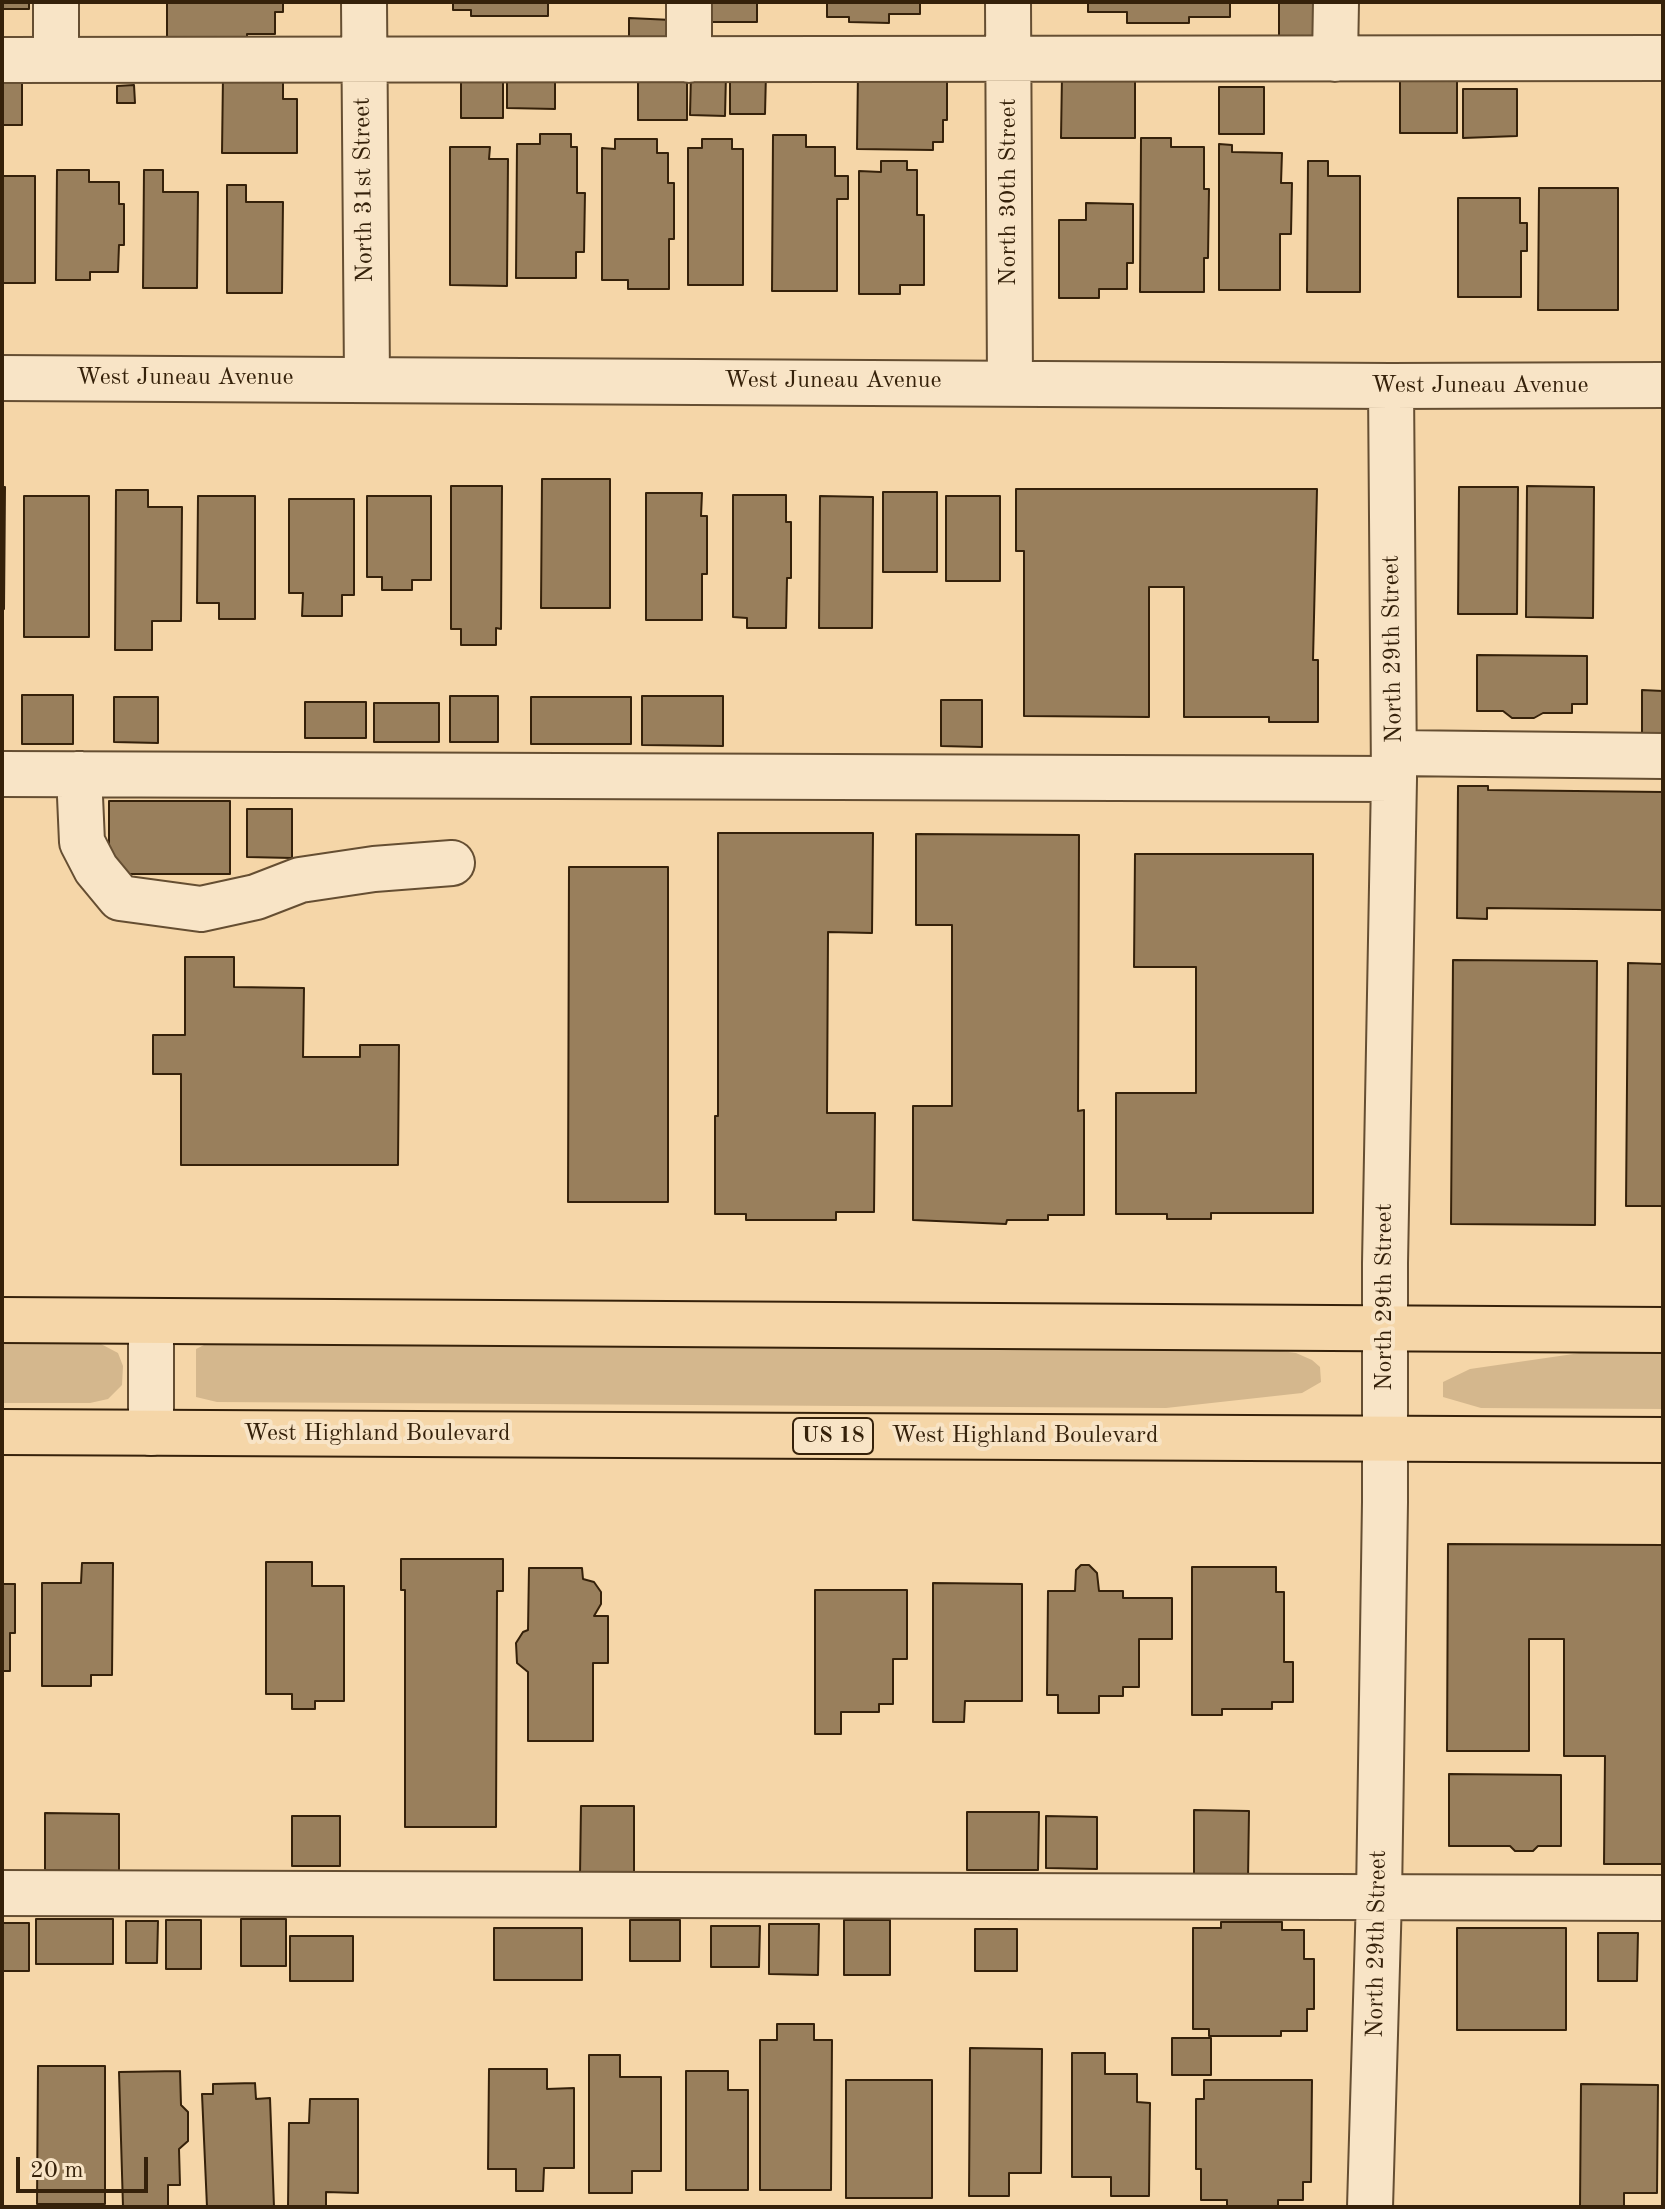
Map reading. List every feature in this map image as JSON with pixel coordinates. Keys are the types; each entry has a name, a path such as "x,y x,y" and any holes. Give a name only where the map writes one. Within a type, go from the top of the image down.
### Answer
{"main road":[{"path":"2,1320 1663,1330"},
{"name":"West Highland Boulevard","path":"2,1432 1385,1436 1663,1440"}],"street":[{"path":"56,2 56,60"},
{"name":"North 31st Street","path":"364,2 362,60 367,378"},
{"path":"689,2 689,60"},
{"name":"North 30th Street","path":"1008,2 1010,382"},
{"path":"1335,59 1336,2"},
{"path":"2,60 1663,58"},
{"name":"West Juneau Avenue","path":"2,378 1663,385"},
{"name":"North 29th Street","path":"1370,2207 1379,1897 1394,766 1391,386"},
{"path":"2,774 1394,766 1663,756"},
{"path":"79,774 82,842 96,869 120,898 201,909 256,897 300,880 374,869 452,863"},
{"path":"151,1321 151,1433"},
{"path":"2,1893 1663,1898"}],"shaded area":[{"path":"2,1343 101,1344 118,1353 123,1366 122,1385 108,1399 90,1403 2,1403"},
{"path":"206,1344 1265,1349 1296,1353 1312,1360 1320,1367 1321,1382 1302,1393 1166,1408 217,1402 196,1397 196,1349"},
{"path":"1594,1351 1663,1351 1663,1409 1481,1408 1443,1397 1443,1382 1470,1369"}],"building":[{"path":"2,2 29,2 29,9 2,9"},
{"path":"167,2 283,2 283,12 275,12 275,34 247,34 247,38 167,38"},
{"path":"453,2 548,2 548,16 471,16 471,10 453,10"},
{"path":"707,2 757,2 757,22 707,22"},
{"path":"827,2 920,2 920,14 889,14 889,23 849,22 849,17 827,17"},
{"path":"1088,2 1230,2 1230,17 1189,17 1189,23 1127,23 1127,12 1088,12"},
{"path":"1279,2 1322,2 1322,48 1279,48"},
{"path":"629,18 672,20 672,46 629,46"},
{"path":"858,71 947,72 947,120 943,120 943,142 933,142 933,150 857,149"},
{"path":"507,73 555,73 555,109 507,108"},
{"path":"652,73 687,73 687,120 638,120 638,83"},
{"path":"730,73 766,73 765,114 730,114"},
{"path":"1400,73 1457,75 1457,133 1400,133"},
{"path":"461,74 503,75 503,118 461,118"},
{"path":"691,74 726,74 725,116 690,115"},
{"path":"2,75 22,75 22,125 2,125"},
{"path":"223,75 283,75 283,99 297,99 297,153 222,153"},
{"path":"1062,75 1135,75 1135,138 1061,138"},
{"path":"134,85 135,103 117,103 117,86"},
{"path":"1219,87 1264,87 1264,134 1219,134"},
{"path":"1463,89 1517,89 1517,136 1463,138"},
{"path":"540,134 571,134 571,147 577,147 577,193 585,193 584,252 576,252 576,278 516,278 517,144 540,144"},
{"path":"773,135 806,135 806,147 835,147 835,176 848,176 848,199 837,199 837,291 772,291"},
{"path":"1141,138 1171,138 1171,147 1204,147 1204,189 1209,189 1204,292 1140,292"},
{"path":"615,139 657,139 657,153 668,153 668,183 674,183 674,239 669,239 669,289 628,289 628,280 602,280 602,148 615,149"},
{"path":"702,139 732,139 732,149 743,149 743,285 688,285 688,148 702,148"},
{"path":"1219,144 1232,145 1232,152 1282,153 1281,183 1292,183 1291,234 1280,234 1280,290 1219,290"},
{"path":"450,147 490,147 489,159 508,159 507,286 450,285"},
{"path":"881,161 907,161 907,170 917,170 917,215 924,215 924,285 900,285 900,294 859,294 859,171 881,172"},
{"path":"1308,161 1328,161 1328,176 1360,176 1360,292 1307,292"},
{"path":"57,170 89,170 89,182 119,182 119,204 124,204 124,245 119,245 118,272 90,272 90,280 56,280"},
{"path":"144,170 163,170 163,192 198,192 197,288 143,288"},
{"path":"2,176 35,176 35,283 3,283"},
{"path":"227,185 246,185 246,202 283,202 282,293 227,293"},
{"path":"1539,188 1618,188 1618,310 1538,310"},
{"path":"1458,198 1520,198 1520,223 1527,223 1527,251 1521,251 1521,297 1458,297"},
{"path":"1086,203 1133,204 1133,263 1127,263 1127,289 1099,289 1099,298 1059,298 1059,220 1086,220"},
{"path":"542,479 610,479 610,608 541,608"},
{"path":"451,486 502,486 501,629 496,628 496,645 461,645 461,629 451,629"},
{"path":"1527,486 1594,487 1593,618 1526,617"},
{"path":"2,487 5,487 4,609 2,609"},
{"path":"1459,487 1518,487 1517,614 1458,614"},
{"path":"1016,489 1317,489 1313,660 1318,660 1318,722 1269,722 1269,717 1184,717 1184,587 1149,587 1149,717 1024,716 1024,551 1016,551"},
{"path":"116,490 148,490 148,507 182,507 181,621 152,621 152,650 115,650"},
{"path":"883,492 937,492 937,572 883,572"},
{"path":"646,493 702,493 701,516 707,516 707,574 702,574 702,620 646,620"},
{"path":"733,495 786,495 786,522 791,522 791,578 787,578 786,628 747,628 747,618 733,617"},
{"path":"24,496 89,496 89,637 24,637"},
{"path":"198,496 255,496 255,619 219,619 219,603 197,603"},
{"path":"367,496 431,496 431,580 412,580 412,590 382,590 382,577 367,577"},
{"path":"820,496 873,497 872,628 819,628"},
{"path":"946,496 1000,496 1000,581 946,581"},
{"path":"289,499 354,499 354,595 342,595 342,616 302,616 303,593 289,593"},
{"path":"1477,655 1587,656 1587,704 1572,704 1572,713 1543,713 1534,718 1512,718 1503,711 1477,711"},
{"path":"1642,690 1663,691 1663,736 1642,736"},
{"path":"22,695 73,695 73,744 22,744"},
{"path":"450,696 498,696 498,742 450,742"},
{"path":"642,696 723,696 723,746 642,745"},
{"path":"114,697 158,697 158,743 114,742"},
{"path":"531,697 631,697 631,744 531,744"},
{"path":"941,700 982,700 982,747 941,746"},
{"path":"305,702 366,702 366,738 305,738"},
{"path":"374,703 439,703 439,742 374,742"},
{"path":"1458,786 1488,786 1488,790 1663,792 1663,910 1487,908 1487,919 1457,918"},
{"path":"109,801 230,801 230,874 109,874"},
{"path":"247,809 292,809 292,858 247,857"},
{"path":"718,833 873,833 872,933 828,932 827,1113 875,1113 874,1212 836,1212 836,1220 746,1220 746,1214 715,1214"},
{"path":"916,834 1079,835 1078,1111 1084,1110 1084,1215 1048,1215 1048,1220 1007,1220 1006,1224 913,1220 913,1106 952,1106 952,925 916,925"},
{"path":"1135,854 1313,854 1313,1213 1211,1213 1211,1219 1167,1219 1167,1214 1116,1214 1116,1093 1196,1093 1196,967 1134,967"},
{"path":"569,867 668,867 668,1202 568,1202"},
{"path":"185,957 234,957 234,987 304,988 303,1057 360,1057 360,1045 399,1045 398,1165 181,1165 181,1074 153,1074 153,1035 185,1035"},
{"path":"1453,960 1597,961 1595,1225 1451,1224"},
{"path":"1628,963 1663,964 1663,1206 1626,1206"},
{"path":"1448,1544 1663,1545 1663,1864 1604,1864 1605,1756 1564,1756 1564,1639 1529,1639 1529,1751 1447,1751"},
{"path":"401,1559 503,1559 503,1591 497,1591 496,1827 405,1827 405,1590 401,1590"},
{"path":"266,1562 312,1562 312,1586 344,1586 344,1701 315,1701 315,1709 292,1709 292,1694 266,1694"},
{"path":"82,1563 113,1563 112,1675 91,1675 91,1686 42,1686 42,1583 81,1583"},
{"path":"1081,1565 1089,1565 1097,1573 1099,1591 1123,1591 1123,1598 1172,1598 1172,1639 1139,1639 1139,1687 1123,1687 1123,1696 1099,1696 1099,1713 1058,1713 1058,1695 1047,1695 1048,1591 1075,1591 1076,1570"},
{"path":"1192,1567 1276,1567 1276,1592 1284,1592 1284,1662 1293,1662 1293,1702 1272,1702 1272,1709 1222,1709 1222,1715 1192,1715"},
{"path":"529,1568 582,1568 583,1579 594,1582 601,1592 601,1604 594,1616 608,1616 608,1663 593,1663 593,1741 528,1741 528,1672 517,1663 516,1643 528,1630"},
{"path":"933,1583 1022,1584 1022,1701 965,1701 964,1722 933,1722"},
{"path":"2,1584 15,1584 15,1633 10,1633 10,1671 2,1671"},
{"path":"815,1590 907,1590 907,1659 893,1659 893,1704 879,1704 879,1712 841,1712 841,1734 815,1734"},
{"path":"1449,1774 1561,1775 1561,1846 1538,1846 1533,1851 1515,1851 1510,1846 1449,1846"},
{"path":"581,1806 634,1806 634,1875 580,1875"},
{"path":"1194,1810 1249,1811 1248,1879 1194,1879"},
{"path":"967,1812 1039,1812 1038,1870 967,1870"},
{"path":"45,1813 119,1814 119,1871 45,1870"},
{"path":"292,1816 340,1816 340,1866 292,1866"},
{"path":"1046,1816 1097,1817 1097,1869 1046,1868"},
{"path":"36,1919 113,1919 113,1964 36,1964"},
{"path":"241,1919 286,1919 286,1966 241,1966"},
{"path":"166,1920 201,1920 201,1969 166,1969"},
{"path":"630,1920 680,1920 680,1961 630,1961"},
{"path":"844,1920 890,1920 890,1975 844,1975"},
{"path":"126,1921 158,1921 157,1963 126,1963"},
{"path":"1221,1922 1282,1922 1282,1930 1304,1930 1304,1959 1314,1959 1314,2009 1307,2009 1307,2031 1281,2031 1281,2036 1209,2036 1209,2029 1193,2029 1193,1928 1221,1928"},
{"path":"2,1923 29,1923 29,1971 2,1971"},
{"path":"769,1924 819,1924 818,1975 769,1974"},
{"path":"711,1926 760,1926 759,1967 711,1967"},
{"path":"494,1928 582,1928 582,1980 494,1980"},
{"path":"1457,1928 1566,1928 1566,2030 1457,2030"},
{"path":"975,1929 1017,1929 1017,1971 975,1971"},
{"path":"1598,1933 1638,1933 1637,1981 1598,1981"},
{"path":"290,1936 353,1936 353,1981 290,1981"},
{"path":"777,2024 814,2024 814,2040 832,2040 831,2190 760,2190 760,2040 777,2040"},
{"path":"1172,2038 1211,2038 1211,2075 1172,2075"},
{"path":"970,2048 1042,2049 1041,2173 1009,2173 1009,2196 969,2196"},
{"path":"1072,2053 1105,2053 1105,2074 1137,2074 1137,2102 1150,2103 1149,2196 1111,2196 1111,2177 1072,2177"},
{"path":"589,2055 620,2055 620,2077 661,2077 661,2171 632,2171 632,2193 589,2193"},
{"path":"38,2066 105,2066 105,2204 37,2204"},
{"path":"489,2069 547,2069 547,2089 574,2088 574,2168 544,2168 543,2191 516,2191 516,2169 488,2169"},
{"path":"180,2071 181,2105 188,2112 188,2141 179,2149 180,2185 168,2185 168,2207 123,2207 119,2072"},
{"path":"686,2071 728,2071 728,2090 748,2090 748,2190 686,2190"},
{"path":"846,2080 932,2080 932,2198 846,2198"},
{"path":"1204,2080 1312,2080 1311,2182 1303,2182 1303,2200 1278,2200 1278,2207 1227,2207 1227,2200 1201,2200 1201,2169 1196,2169 1196,2099 1204,2099"},
{"path":"255,2083 256,2099 270,2098 274,2207 207,2207 202,2094 213,2094 213,2084"},
{"path":"1581,2084 1658,2085 1657,2193 1624,2193 1624,2207 1580,2207"},
{"path":"310,2099 358,2099 358,2193 326,2192 326,2207 288,2207 289,2123 309,2123"}]}
